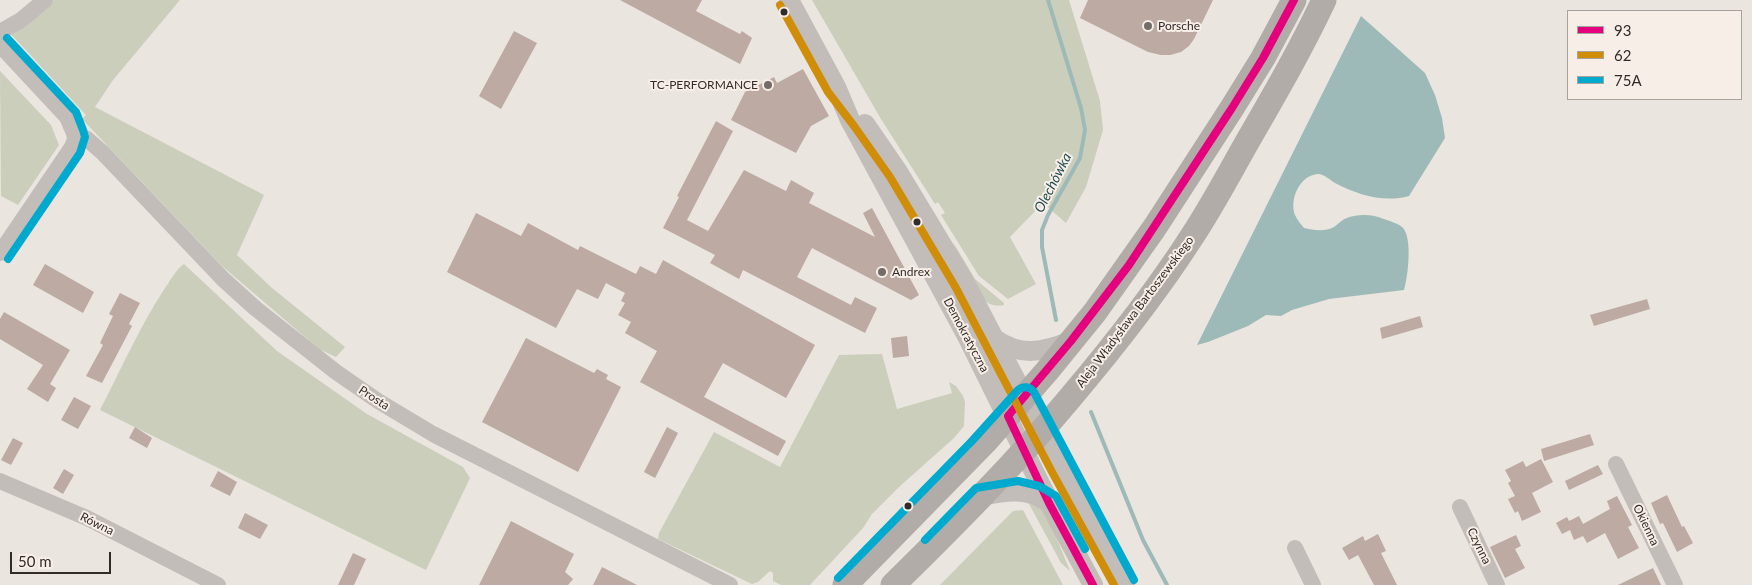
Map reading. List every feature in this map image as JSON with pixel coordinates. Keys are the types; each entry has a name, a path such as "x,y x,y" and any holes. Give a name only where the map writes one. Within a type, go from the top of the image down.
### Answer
{"main road":[{"path":"845,585 1008,416 1072,341 1112,289 1156,227 1232,108 1263,58 1294,0"},
{"name":"Aleja Władysława Bartoszewskiego","path":"893,585 982,496 1042,431 1099,363 1143,305 1191,238 1276,93 1324,0"}],"street":[{"path":"0,32 22,20 45,0"},
{"name":"Demokratyczna","path":"789,0 836,87 850,120 967,336 1049,502 1093,585"},
{"path":"0,46 61,110 72,125 75,139 72,147 0,253"},
{"name":"Demokratyczna","path":"836,87 862,120 898,172 964,283 1126,585"},
{"name":"Prosta","path":"74,133 87,139 103,153 223,279 255,308 336,372 433,434 730,585"},
{"path":"995,339 1009,348 1026,352 1048,349 1072,341"},
{"name":"Okienna","path":"1616,464 1676,585"},
{"name":"Równa","path":"0,481 87,518 218,585"},
{"path":"982,496 1018,491 1036,495 1049,502"},
{"name":"Czynna","path":"1460,507 1497,585"},
{"path":"1295,548 1313,585"}],"green space":[{"path":"54,0 180,0 113,80 95,107 264,195 237,255 272,288 345,347 336,357 319,349 222,266 82,119 86,115 10,33"},
{"path":"812,0 1069,0 1100,101 1103,130 1086,187 1066,223 1043,203 1010,237 1036,284 1008,299 979,276 941,215 945,213 938,202 935,204 881,119"},
{"path":"0,71 51,125 59,145 18,205 1,196"},
{"path":"953,242 975,279 1004,305 996,306 990,304 977,292"},
{"path":"184,264 277,351 367,414 463,467 470,478 426,570 100,410 147,317 178,269"},
{"path":"882,354 897,409 952,393 949,382 956,386 963,396 965,402 964,426 954,438 872,514 863,528 810,585 781,585 773,581 773,573 770,571 758,582 752,584 658,539 659,533 714,432 780,467 839,355"},
{"path":"1028,502 1040,506 1053,529 1070,571 1061,563"},
{"path":"1023,510 1063,585 940,585 1013,511"}],"water":[{"path":"1361,16 1425,73 1435,95 1442,118 1445,138 1409,196 1390,199 1371,197 1344,187 1318,174 1312,175 1301,183 1295,195 1294,209 1296,217 1304,228 1330,229 1347,218 1362,215 1380,218 1402,227 1408,239 1409,247 1404,290 1329,299 1292,310 1281,316 1266,315 1248,326 1197,345"}],"building":[{"path":"620,0 702,0 696,11 740,34 742,31 752,38 740,64"},
{"name":"Porsche","path":"1088,0 1213,0 1189,46 1181,52 1161,55 1148,52 1080,18"},
{"path":"514,31 537,43 501,109 479,96"},
{"path":"803,69 829,116 811,126 796,153 731,120 745,92 774,77 777,83"},
{"path":"716,121 733,131 687,220 708,231 744,170 786,191 791,180 814,193 809,203 875,237 863,213 872,208 919,295 911,300 812,248 797,277 851,305 855,297 877,308 865,333 743,270 739,279 710,263 715,255 663,228 679,197 677,196"},
{"path":"476,213 521,236 528,223 578,250 580,246 636,274 640,266 656,274 663,260 815,345 786,398 723,363 704,397 786,441 778,456 640,382 657,351 625,333 631,322 618,315 625,303 621,301 625,293 606,283 598,299 577,289 556,328 447,272"},
{"path":"45,264 94,292 83,313 33,285"},
{"path":"120,293 140,303 129,324 132,326 102,383 86,376 103,345 100,343 113,316 109,314"},
{"path":"1647,299 1650,309 1594,326 1590,315"},
{"path":"4,312 70,350 50,384 56,388 48,402 27,389 43,365 0,339 0,319"},
{"path":"1420,316 1423,327 1382,339 1380,328"},
{"path":"907,336 909,356 893,358 891,338"},
{"path":"526,338 594,373 597,369 608,375 606,379 621,387 578,472 482,422"},
{"path":"74,397 91,406 78,429 61,420"},
{"path":"135,427 152,438 147,448 129,438"},
{"path":"667,427 678,433 655,478 644,472"},
{"path":"1590,434 1594,445 1544,461 1541,449"},
{"path":"13,438 23,443 11,465 1,460"},
{"path":"1541,459 1553,482 1532,493 1541,512 1522,521 1518,511 1515,513 1508,499 1515,496 1508,483 1511,481 1505,470 1523,461 1526,467"},
{"path":"1598,465 1603,474 1569,490 1565,481"},
{"path":"64,469 74,475 63,494 53,488"},
{"path":"218,471 237,482 230,496 210,486"},
{"path":"1667,495 1682,527 1684,526 1693,543 1677,552 1663,523 1660,524 1651,503"},
{"path":"1617,496 1632,525 1628,527 1639,548 1618,559 1605,533 1587,543 1583,536 1574,540 1570,530 1562,534 1556,523 1567,517 1569,521 1579,516 1583,524 1610,509 1607,501"},
{"path":"245,513 268,525 260,539 238,528"},
{"path":"511,521 574,554 565,572 573,579 568,585 479,585"},
{"path":"1378,534 1386,551 1381,553 1397,585 1374,585 1358,555 1349,560 1342,548 1363,536 1365,541"},
{"path":"1516,535 1521,546 1515,549 1525,568 1505,578 1490,547"},
{"path":"353,553 366,559 354,585 338,585"},
{"path":"602,567 637,585 593,585"},
{"path":"1653,568 1661,585 1618,585"}],"waterway":[{"name":"Olechówka","path":"1048,0 1081,108 1085,130 1080,158 1048,215 1042,230 1042,247 1056,320"},
{"name":"Olechówka","path":"1091,412 1143,540 1167,585"}],"transit line":[{"name":"93","path":"1093,585 1049,503 1008,416 1071,341 1129,265 1232,108 1263,58 1294,0"},
{"name":"62","path":"780,5 828,92 890,177 956,288 1052,472 1114,585"},
{"name":"75A","path":"7,38 76,112 85,137 80,153 8,259"},
{"name":"75A","path":"838,578 972,441 1018,390 1026,387 1034,392 1134,580"},
{"name":"75A","path":"925,540 976,488 1018,481 1039,486 1056,496 1085,549"}],"place":[{"name":"Porsche","path":"1148,26"},
{"name":"TC-PERFORMANCE","path":"768,85"},
{"name":"Andrex","path":"882,272"}]}
